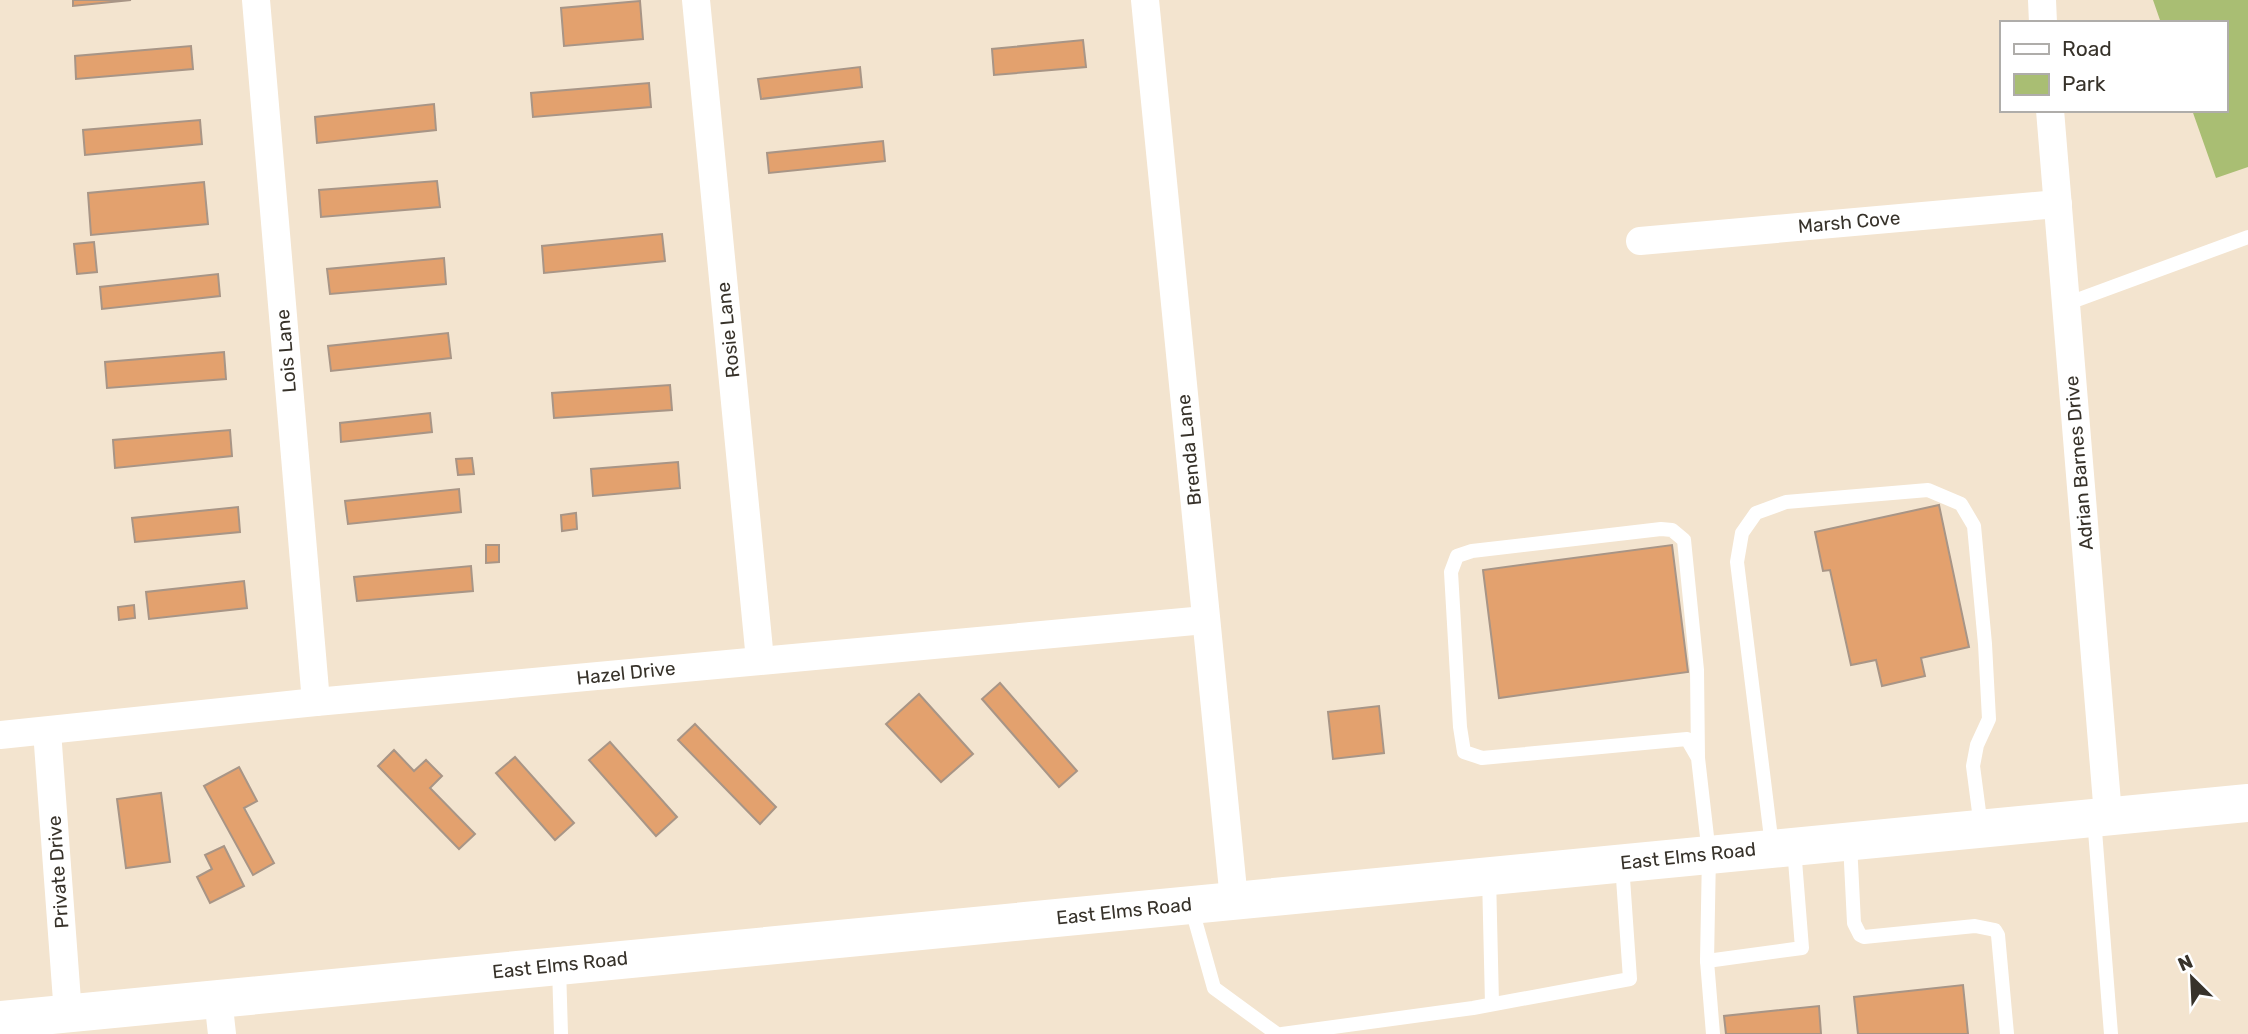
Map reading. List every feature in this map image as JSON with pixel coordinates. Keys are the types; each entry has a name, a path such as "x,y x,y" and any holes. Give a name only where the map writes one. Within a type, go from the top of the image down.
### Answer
{"main road":[{"name":"East Elms Road","path":"0,1020 68,1014 220,1016 559,965 2248,803"}],"street":[{"name":"Lois Lane","path":"256,0 316,702"},
{"name":"Rosie Lane","path":"696,0 760,660"},
{"name":"Brenda Lane","path":"1145,0 1234,900"},
{"path":"2042,0 2043,21"},
{"name":"Adrian Barnes Drive","path":"2050,112 2101,816"},
{"name":"Marsh Cove","path":"1640,241 2058,204"},
{"name":"Hazel Drive","path":"0,735 316,702 1205,620"},
{"name":"Private Drive","path":"47,731 68,1014"}],"lane":[{"path":"2066,304 2248,237"},
{"path":"1707,961 1802,948 1737,562 1742,533 1756,513 1786,502 1928,490 1961,504 1974,526 1985,644 1989,719 1977,745 1973,766 1981,827"},
{"path":"1698,758 1687,738 1482,758 1464,752 1460,727 1451,572 1457,556 1472,551 1661,530 1672,530 1685,540 1697,670 1698,758 1709,854 1707,961 1713,1034"},
{"path":"2101,816 2111,1034"},
{"path":"1849,840 1854,923 1860,935 1864,937 1976,926 1995,930 2007,1034"},
{"path":"1191,904 1214,988 1280,1034 1492,1004 1630,979 1622,862"},
{"path":"1489,875 1492,1004"},
{"path":"559,965 561,1034"}],"green space":[{"path":"2153,0 2248,0 2248,167 2216,178 2193,112 2227,112 2227,21 2160,21"}],"building":[{"path":"73,0 131,0 73,6"},
{"path":"640,1 643,39 564,46 561,8"},
{"path":"1083,40 1086,67 994,75 992,49"},
{"path":"191,46 193,69 76,79 75,56"},
{"path":"860,67 862,87 761,99 758,79"},
{"path":"649,83 651,107 533,117 531,93"},
{"path":"434,104 436,130 317,143 315,117"},
{"path":"200,120 202,144 85,155 83,130"},
{"path":"883,141 885,161 769,173 767,153"},
{"path":"437,181 440,207 321,217 319,190"},
{"path":"204,182 208,224 91,235 88,193"},
{"path":"662,234 665,261 544,273 542,246"},
{"path":"94,242 97,272 77,274 74,244"},
{"path":"444,258 446,284 330,294 327,269"},
{"path":"218,274 220,296 102,309 100,287"},
{"path":"448,333 451,358 331,371 328,346"},
{"path":"224,352 226,379 107,388 105,362"},
{"path":"670,385 672,410 554,418 552,393"},
{"path":"430,413 432,432 341,442 340,423"},
{"path":"230,430 232,456 115,468 113,440"},
{"path":"472,458 474,474 458,475 456,459"},
{"path":"678,462 680,488 593,496 591,469"},
{"path":"459,489 461,512 348,524 345,501"},
{"path":"1939,505 1969,647 1921,658 1925,676 1882,686 1876,660 1851,665 1830,570 1823,571 1815,532"},
{"path":"238,507 240,532 135,542 132,518"},
{"path":"576,513 577,529 562,531 561,515"},
{"path":"486,545 499,545 499,562 486,563"},
{"path":"1672,545 1688,672 1499,698 1483,570"},
{"path":"471,566 473,591 357,601 354,577"},
{"path":"244,581 247,608 149,619 146,592"},
{"path":"134,605 135,618 119,620 118,607"},
{"path":"1000,683 1077,771 1059,787 982,699"},
{"path":"919,694 973,754 941,782 886,724"},
{"path":"1379,706 1384,753 1333,759 1328,712"},
{"path":"695,724 776,807 760,824 678,740"},
{"path":"610,742 677,817 656,836 589,760"},
{"path":"394,750 414,771 426,760 442,776 430,788 475,834 459,849 378,766"},
{"path":"515,757 574,823 555,840 496,773"},
{"path":"239,767 257,801 244,808 274,863 253,875 204,786"},
{"path":"161,793 170,862 126,868 117,799"},
{"path":"224,846 244,886 210,903 197,877 212,869 205,855"},
{"path":"1963,985 1968,1034 1858,1034 1854,997"},
{"path":"1819,1006 1821,1034 1726,1034 1724,1016"}]}
